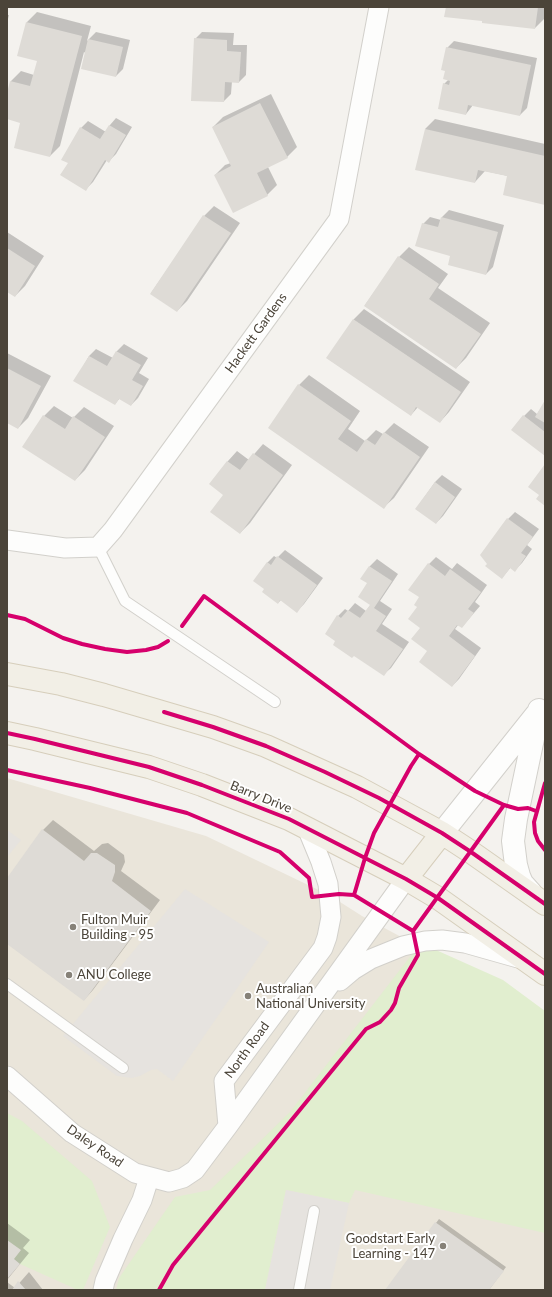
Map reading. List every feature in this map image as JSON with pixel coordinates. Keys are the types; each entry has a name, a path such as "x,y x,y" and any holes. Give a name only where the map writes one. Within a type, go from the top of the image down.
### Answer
{"main road":[{"path":"7,674 61,684 104,695 214,727 258,743 357,787 442,833 538,899"},
{"name":"Barry Drive","path":"7,733 35,738 149,767 202,785 289,819 406,879 438,898 545,974"},
{"path":"406,879 442,833"}],"street":[{"name":"Hackett Gardens","path":"98,547 112,530 339,219 379,7"},
{"path":"7,540 65,548 98,547"},
{"path":"442,833 542,707"},
{"path":"538,899 522,883 519,876 514,854 514,841 516,819 542,707"},
{"name":"North Road","path":"228,1126 224,1081 323,948 327,937 330,917 328,884 307,828"},
{"path":"228,1126 406,879"},
{"path":"324,994 353,970 371,959 403,946 425,941 442,940 465,943 528,961"},
{"name":"Daley Road","path":"7,1076 72,1133 134,1173 149,1178 169,1182 183,1178 195,1170 228,1126"},
{"path":"103,1290 105,1281 123,1239 142,1200 149,1178"}],"lane":[{"path":"98,547 125,601 275,702"},
{"path":"7,984 123,1068"},
{"path":"299,1290 314,1212"}],"shaded area":[{"name":"Australian National University","path":"7,778 206,836 329,895 362,916 433,954 545,1038 545,1290 7,1290"},
{"path":"7,830 21,840 7,857"},
{"path":"185,889 269,942 173,1081 157,1069 132,1078 117,1076 63,1036"},
{"path":"286,1190 349,1203 330,1290 265,1290"}],"green space":[{"path":"416,949 436,950 503,980 545,1011 545,1233 355,1190 349,1203 286,1190 265,1290 116,1290 119,1278 175,1197 210,1190 290,1112"},
{"path":"7,1113 22,1121 92,1181 110,1227 83,1290 78,1290 20,1264 14,1259 7,1240"}],"building":[{"path":"446,7 538,7 535,29 444,17"},
{"path":"26,22 82,36 50,157 14,148 20,123 7,119 7,93 10,81 30,86 37,61 17,56"},
{"path":"194,38 227,40 227,51 241,52 239,83 225,82 224,102 191,101"},
{"path":"88,39 123,47 116,77 81,69"},
{"path":"446,47 531,65 520,116 468,105 466,115 438,109 443,83 449,85 450,81 443,79 445,71 441,70"},
{"path":"260,103 288,158 257,173 268,196 233,213 214,175 231,166 212,127"},
{"path":"109,125 126,135 109,163 105,160 86,191 60,175 68,163 61,160 80,127 100,139"},
{"path":"425,129 545,156 545,205 503,195 507,176 478,170 475,183 415,170"},
{"path":"203,215 231,233 177,312 150,294"},
{"path":"441,217 498,232 486,275 448,265 450,256 415,246 422,223 438,227"},
{"path":"7,248 35,266 15,297 7,292"},
{"path":"398,256 439,284 429,299 481,334 456,369 364,306"},
{"path":"353,319 461,392 440,423 416,407 411,416 326,358"},
{"path":"116,351 141,365 132,380 143,386 131,406 119,399 115,405 73,381 89,356 107,366"},
{"path":"7,368 41,386 18,429 7,423"},
{"path":"298,384 351,421 338,439 357,452 366,439 375,445 384,432 420,457 384,509 268,428"},
{"path":"545,400 545,423 535,417"},
{"path":"43,415 65,429 73,416 105,437 75,481 22,447"},
{"path":"523,415 545,432 545,456 511,430"},
{"path":"253,453 283,475 240,534 210,512 223,495 209,484 227,461 240,470"},
{"path":"545,464 545,506 536,499 539,495 528,487"},
{"path":"435,482 455,497 436,524 415,509"},
{"path":"507,518 533,537 521,553 526,556 515,572 510,568 502,579 485,566 487,564 480,555"},
{"path":"277,556 317,585 297,613 280,600 278,604 262,592 264,589 253,581 267,562 271,565"},
{"path":"428,563 445,576 450,569 481,592 468,609 474,613 462,628 457,625 449,636 475,656 452,687 419,662 427,651 411,639 420,628 408,619 417,607 414,605 419,597 408,590"},
{"path":"369,566 392,581 374,608 386,616 376,631 403,649 384,676 354,656 352,658 333,645 335,641 325,634 337,615 341,618 348,610 360,618 370,605 358,597 367,583 360,579"},
{"name":"Fulton Muir Building - 95","path":"42,829 84,861 91,853 97,853 115,865 115,872 112,881 151,911 84,1001 7,944 7,878"},
{"name":"Goodstart Early Learning - 147","path":"435,1222 504,1271 489,1290 385,1290"},
{"path":"7,1240 21,1250 14,1259 20,1264 7,1279"},
{"path":"18,1281 26,1290 12,1290"}],"cycle path":[{"path":"182,626 204,596 419,754 475,791 504,805 518,809 528,808 536,811"},
{"path":"7,615 25,619 63,638 105,649 127,652 146,650 158,647 168,641"},
{"path":"164,712 213,727 266,746 379,798 442,833 545,904"},
{"path":"7,733 149,767 202,785 289,819 406,879 438,898 545,974"},
{"path":"354,895 374,833 419,754"},
{"path":"7,770 90,788 187,813 280,852 309,878 312,897 339,894 354,895 413,931"},
{"path":"545,783 534,822 535,833 538,841 545,850"},
{"path":"159,1290 173,1265 366,1029 380,1022 391,1010 395,1003 399,988 418,955 413,931 504,805"}],"place":[{"name":"Fulton Muir Building - 95","path":"73,927"},
{"name":"ANU College","path":"69,975"},
{"name":"Australian National University","path":"248,996"},
{"name":"Goodstart Early Learning - 147","path":"443,1246"}]}
